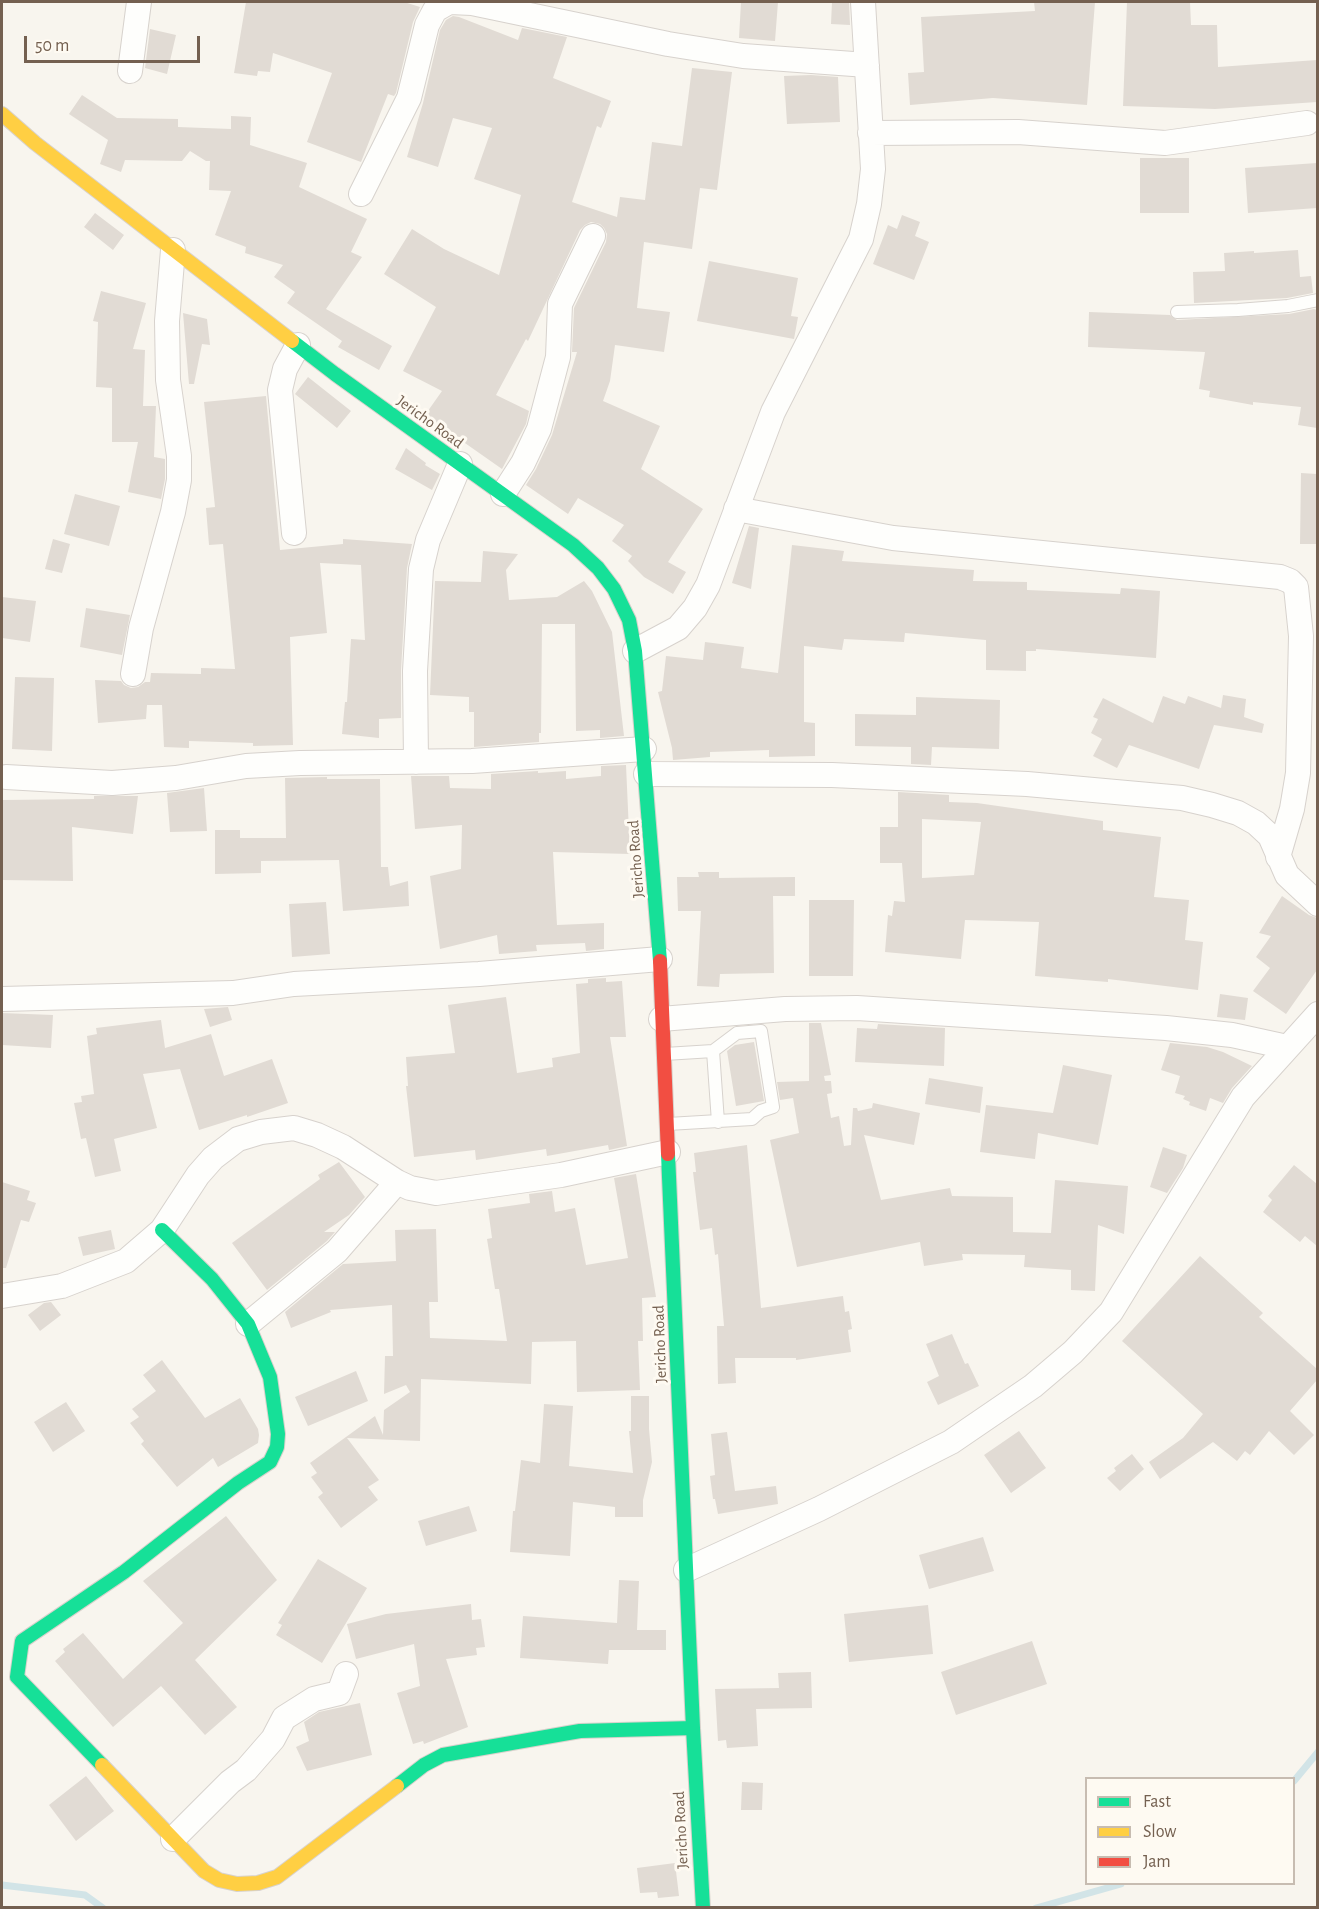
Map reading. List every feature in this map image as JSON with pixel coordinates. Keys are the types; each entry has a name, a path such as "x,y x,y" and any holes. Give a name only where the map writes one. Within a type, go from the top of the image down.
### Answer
{"street":[{"path":"130,71 139,2"},
{"path":"361,194 409,98 427,25 435,10 449,2 472,3 668,44 743,56 867,65"},
{"path":"635,651 678,628 695,608 708,585 773,412 861,239 869,204 873,169 863,2"},
{"name":"Jericho Road","path":"2,114 35,143 298,345 573,545 598,568 614,590 628,620 635,651 660,960 700,1884 704,1908"},
{"path":"870,133 1018,132 1165,143 1307,123"},
{"path":"503,494 523,463 539,429 558,357 560,304 593,236"},
{"path":"133,674 141,628 173,512 179,480 179,456 168,380 167,321 173,250"},
{"path":"294,533 280,390 285,369 298,345"},
{"path":"416,762 415,671 421,569 428,540 460,464"},
{"path":"736,509 893,538 1280,577 1290,581 1296,587 1301,636 1298,772 1292,809 1278,857"},
{"path":"1290,581 1317,580"},
{"path":"6,777 112,783 176,778 246,766 472,761 644,749"},
{"path":"646,774 832,775 1027,784 1182,798 1238,813 1256,823 1270,836 1287,875 1317,904"},
{"path":"2,999 233,993 294,984 479,974 660,960"},
{"path":"662,1018 785,1009 857,1008 1166,1028 1232,1035 1287,1047"},
{"path":"686,1570 819,1509 951,1442 1033,1386 1073,1352 1111,1312 1243,1097 1317,1014"},
{"path":"2,1296 62,1286 126,1261 162,1230 198,1175 213,1158 238,1139 261,1132 294,1128 317,1135 343,1147 397,1182 410,1188 436,1193 561,1175 668,1152"},
{"path":"248,1324 337,1251 397,1182"},
{"path":"162,1230 212,1279 248,1324 270,1377 278,1434 277,1447 270,1462 237,1483 124,1572 22,1641 16,1677 204,1871 219,1880 237,1884 258,1883 277,1877 424,1765 443,1755 580,1731 693,1728"},
{"path":"173,1839 230,1782 246,1770 273,1739 284,1719 314,1699 339,1693 346,1674"}],"lane":[{"path":"1177,312 1288,306 1317,300"},
{"path":"663,1054 713,1051 737,1033 761,1031 773,1107 761,1111 752,1119 666,1124"},
{"path":"713,1051 718,1122"}],"building":[{"path":"246,2 404,2 420,7 413,22 396,93 394,96 388,94 361,162 307,142 332,73 273,53 270,72 258,71 257,76 234,73"},
{"path":"741,2 778,2 775,41 739,38"},
{"path":"832,2 849,3 850,25 831,24"},
{"path":"1034,2 1095,2 1087,105 993,98 910,105 908,73 924,72 921,17 1035,11"},
{"path":"1127,2 1190,2 1191,25 1217,25 1218,67 1317,60 1317,102 1215,109 1123,106"},
{"path":"453,16 518,40 522,28 567,37 553,78 611,101 601,128 597,126 572,202 617,217 620,197 645,200 652,142 682,146 692,68 732,72 717,190 700,188 692,249 644,242 637,308 670,312 664,352 615,345 610,381 603,401 660,426 641,469 703,509 668,562 686,572 673,594 644,577 628,561 632,556 612,541 624,525 578,498 568,514 526,485 552,435 577,352 572,352 574,308 606,242 607,234 600,224 591,222 580,230 528,341 526,339 496,395 529,411 526,424 502,469 425,415 442,391 403,371 436,307 384,274 412,229 444,249 499,275 521,195 474,179 492,128 453,118 438,167 407,157 423,103 440,30 446,20"},
{"path":"150,29 176,35 167,74 145,68"},
{"path":"784,76 838,77 840,122 787,124"},
{"path":"82,95 117,118 178,119 178,127 231,129 231,116 251,117 250,145 307,163 299,187 367,219 351,252 362,257 326,309 392,346 379,370 338,347 342,341 287,303 295,292 274,277 283,265 245,253 246,247 215,235 231,191 209,190 210,161 190,151 182,161 125,160 121,172 100,164 108,140 69,114"},
{"path":"1140,158 1189,158 1189,213 1140,213"},
{"path":"1317,163 1317,208 1248,213 1245,168"},
{"path":"95,213 124,235 113,250 84,227"},
{"path":"902,215 920,222 915,236 929,242 914,280 873,264 888,225 897,229"},
{"path":"1298,250 1300,277 1311,276 1313,293 1287,298 1194,303 1193,272 1225,271 1224,253"},
{"path":"709,261 798,278 791,316 798,317 794,339 697,321"},
{"path":"101,291 146,303 133,349 145,350 143,406 156,406 154,457 165,459 165,479 161,499 128,492 138,442 112,442 112,388 96,387 98,322 93,321"},
{"path":"1317,310 1317,428 1298,425 1301,407 1253,402 1253,405 1209,397 1210,391 1199,389 1205,352 1088,347 1089,312 1170,315 1177,320 1289,314"},
{"path":"183,313 207,319 210,345 202,344 194,384 189,384"},
{"path":"308,377 351,411 337,428 295,394"},
{"path":"266,396 280,550 343,544 343,539 412,544 407,568 401,670 401,718 379,719 379,738 342,734 345,702 347,702 351,639 365,640 361,565 320,563 327,633 290,637 293,745 253,746 253,743 189,741 189,748 164,747 162,705 147,705 146,719 98,723 95,680 121,681 131,688 150,682 151,673 201,674 201,668 235,669 223,544 209,545 206,508 215,507 204,402"},
{"path":"406,448 426,463 425,465 440,474 432,490 395,469"},
{"path":"1301,473 1317,474 1317,544 1300,544"},
{"path":"75,494 120,506 109,546 64,534"},
{"path":"749,526 759,528 751,589 732,583"},
{"path":"53,539 70,544 62,573 45,569"},
{"path":"792,545 844,551 842,561 974,570 973,581 1027,582 1027,590 1120,594 1121,588 1160,591 1156,658 1036,649 1036,651 1026,651 1026,671 986,670 986,640 905,633 904,642 844,639 842,650 804,646 804,722 815,723 815,756 769,757 769,750 710,752 710,757 673,760 658,692 662,691 666,656 703,660 705,642 744,647 741,668 778,673"},
{"path":"483,551 518,554 506,570 509,600 557,597 584,581 592,591 612,632 624,736 600,738 600,730 576,731 575,624 542,624 539,742 474,747 474,712 469,712 469,697 430,695 435,581 481,582"},
{"path":"2,597 36,601 30,642 2,638"},
{"path":"86,608 130,615 122,655 80,647"},
{"path":"15,677 54,678 52,751 12,749"},
{"path":"1223,695 1246,699 1244,717 1264,724 1262,733 1214,725 1199,769 1129,745 1117,768 1093,756 1102,739 1091,733 1098,719 1093,717 1103,698 1153,723 1163,696 1185,704 1188,696 1221,708"},
{"path":"916,697 1000,700 999,749 932,747 931,765 911,764 911,747 855,746 855,714 916,715"},
{"path":"626,765 630,854 553,852 557,925 604,923 604,949 586,951 585,943 536,945 537,951 499,954 497,935 440,949 430,876 461,869 462,825 415,829 411,776 449,776 450,788 491,789 491,774 566,771 566,779 601,776 601,766"},
{"path":"327,777 327,779 380,779 381,867 388,867 390,886 408,881 409,906 343,911 339,860 261,861 261,873 215,874 215,830 240,830 240,838 286,838 285,778"},
{"path":"204,788 207,831 170,832 167,793"},
{"path":"898,792 949,795 949,802 977,803 1103,821 1103,830 1161,837 1154,897 1189,900 1185,940 1203,942 1198,990 1108,979 1108,982 1035,976 1039,922 965,920 961,959 885,952 888,915 892,916 894,901 905,902 902,863 880,863 880,827 898,827","holes":["922,819 981,822 974,875 922,878"]},
{"path":"94,796 138,796 133,834 72,827 73,881 2,880 2,800 94,799"},
{"path":"698,872 719,872 719,878 795,877 795,896 773,896 774,973 720,974 719,987 697,986 701,911 678,911 677,877 699,877"},
{"path":"1282,896 1317,918 1317,970 1286,1014 1253,991 1270,968 1256,957 1271,936 1259,933"},
{"path":"809,900 854,900 853,976 809,976"},
{"path":"326,902 330,954 292,957 289,904"},
{"path":"606,978 606,982 622,981 626,1037 610,1037 627,1146 609,1150 608,1145 547,1156 546,1149 476,1160 475,1150 414,1157 406,1086 408,1086 406,1057 455,1053 448,1005 506,997 517,1073 553,1067 552,1058 580,1053 576,984 588,983 588,979"},
{"path":"1220,994 1248,998 1245,1020 1217,1017"},
{"path":"228,1007 232,1020 210,1027 204,1009"},
{"path":"2,1013 53,1015 51,1048 2,1045"},
{"path":"161,1020 165,1048 211,1034 224,1076 272,1059 288,1103 199,1130 180,1069 143,1074 157,1128 114,1139 121,1171 95,1177 86,1138 81,1139 74,1103 82,1102 81,1096 94,1094 87,1036 97,1034 96,1028"},
{"path":"809,1023 821,1023 831,1075 824,1076 825,1081 831,1081 832,1093 827,1094 831,1118 839,1116 844,1146 851,1145 853,1108 857,1108 858,1111 872,1108 873,1103 920,1113 914,1145 864,1135 881,1200 950,1188 952,1196 1013,1197 1013,1232 1051,1233 1055,1180 1128,1186 1124,1234 1098,1225 1095,1291 1071,1290 1071,1270 1024,1267 1025,1255 962,1254 963,1260 924,1266 920,1242 797,1267 770,1140 799,1133 793,1098 780,1100 777,1082 809,1081"},
{"path":"878,1024 945,1028 944,1066 855,1062 857,1028 877,1029"},
{"path":"754,1042 764,1101 736,1106 727,1051 735,1045"},
{"path":"1170,1043 1207,1047 1252,1066 1232,1088 1223,1103 1210,1098 1206,1111 1189,1105 1190,1102 1183,1099 1185,1096 1175,1093 1180,1076 1161,1070"},
{"path":"1063,1065 1112,1075 1098,1145 1038,1133 1035,1159 980,1152 986,1105 1053,1113"},
{"path":"929,1078 983,1087 980,1113 925,1104"},
{"path":"747,1145 761,1308 843,1296 845,1312 849,1311 852,1329 848,1330 851,1352 796,1360 796,1358 735,1358 736,1383 718,1384 717,1326 724,1326 718,1254 715,1255 712,1228 700,1230 693,1172 696,1172 694,1153"},
{"path":"1163,1147 1187,1155 1183,1168 1167,1193 1150,1187"},
{"path":"339,1162 365,1197 349,1215 324,1232 335,1232 327,1241 267,1290 232,1243 320,1179 318,1175"},
{"path":"1294,1165 1317,1184 1317,1246 1305,1236 1300,1242 1263,1212 1272,1200 1268,1196"},
{"path":"636,1174 656,1297 642,1298 643,1341 638,1341 640,1390 577,1392 576,1341 532,1342 531,1384 421,1379 420,1441 347,1438 379,1480 368,1487 378,1500 341,1528 318,1497 323,1493 311,1477 317,1473 310,1463 375,1416 383,1435 384,1410 410,1392 406,1385 384,1394 385,1356 393,1356 392,1305 330,1310 331,1312 291,1328 285,1312 343,1264 396,1261 395,1230 436,1229 438,1302 429,1302 430,1338 507,1341 499,1289 495,1289 487,1239 492,1238 488,1209 530,1203 529,1194 552,1191 555,1212 575,1208 586,1265 628,1258 614,1178"},
{"path":"2,1182 30,1191 27,1200 36,1203 29,1222 21,1220 6,1268 2,1268"},
{"path":"111,1230 115,1249 83,1256 78,1237"},
{"path":"1200,1256 1263,1313 1259,1317 1317,1369 1317,1380 1290,1411 1314,1435 1294,1455 1269,1431 1250,1455 1245,1451 1237,1461 1213,1442 1160,1479 1149,1462 1183,1438 1203,1414 1122,1341"},
{"path":"51,1302 61,1315 40,1331 28,1315 44,1303"},
{"path":"952,1334 965,1364 968,1363 979,1386 938,1405 927,1382 939,1376 926,1344"},
{"path":"162,1360 205,1418 240,1398 258,1429 259,1435 258,1443 218,1467 213,1458 177,1487 141,1444 144,1441 130,1423 139,1417 132,1409 156,1391 143,1375"},
{"path":"356,1371 368,1401 308,1426 295,1397"},
{"path":"631,1396 649,1396 652,1462 643,1500 643,1517 615,1517 615,1507 573,1502 570,1556 510,1552 513,1511 515,1511 521,1460 540,1463 544,1404 573,1406 569,1466 633,1473 629,1431 631,1431"},
{"path":"66,1402 85,1431 53,1452 34,1422"},
{"path":"1019,1431 1046,1468 1011,1493 984,1455"},
{"path":"727,1432 735,1491 776,1486 778,1504 718,1514 715,1499 713,1499 710,1476 715,1475 711,1434"},
{"path":"1132,1454 1144,1469 1120,1491 1107,1478 1116,1471 1114,1468"},
{"path":"469,1506 477,1531 426,1546 418,1521"},
{"path":"226,1516 277,1580 195,1660 237,1707 205,1735 161,1686 113,1727 55,1661 65,1652 63,1649 83,1633 123,1679 183,1623 143,1581"},
{"path":"983,1537 994,1571 929,1589 919,1555"},
{"path":"318,1559 367,1588 322,1663 276,1635 282,1625 278,1623"},
{"path":"619,1580 639,1581 637,1630 666,1630 666,1650 609,1650 608,1664 520,1658 523,1616 617,1623"},
{"path":"471,1604 472,1620 481,1619 485,1647 476,1648 477,1655 446,1659 468,1727 424,1744 423,1741 413,1744 397,1693 420,1686 414,1644 356,1659 347,1624 386,1614"},
{"path":"928,1605 933,1654 849,1662 844,1614"},
{"path":"1032,1641 1047,1684 956,1715 941,1672"},
{"path":"811,1672 812,1708 756,1709 758,1746 727,1748 726,1740 718,1741 715,1689 779,1688 778,1673"},
{"path":"360,1703 372,1755 307,1771 296,1747 309,1741 304,1722 319,1712"},
{"path":"86,1776 114,1811 76,1841 49,1805"},
{"path":"742,1782 763,1783 762,1810 741,1810"},
{"path":"675,1863 679,1896 658,1898 657,1892 640,1893 637,1868"}],"waterway":[{"path":"1295,1780 1318,1752"},
{"path":"2,1885 85,1895 103,1908"},
{"path":"1036,1908 1117,1885"}],"traffic: fast":[{"path":"292,341 573,545 598,568 614,589 629,620 635,651 660,961"},
{"path":"668,1154 703,1908"},
{"path":"102,1765 17,1677 22,1641 124,1572 238,1483 270,1462 277,1447 278,1434 270,1377 248,1324 212,1279 162,1230"},
{"path":"397,1786 424,1765 443,1755 580,1731 693,1728"}],"traffic: slow":[{"path":"2,114 35,143 292,341"},
{"path":"102,1765 204,1871 219,1880 237,1884 258,1883 277,1877 397,1786"}],"traffic: jam":[{"path":"660,961 668,1154"}]}
